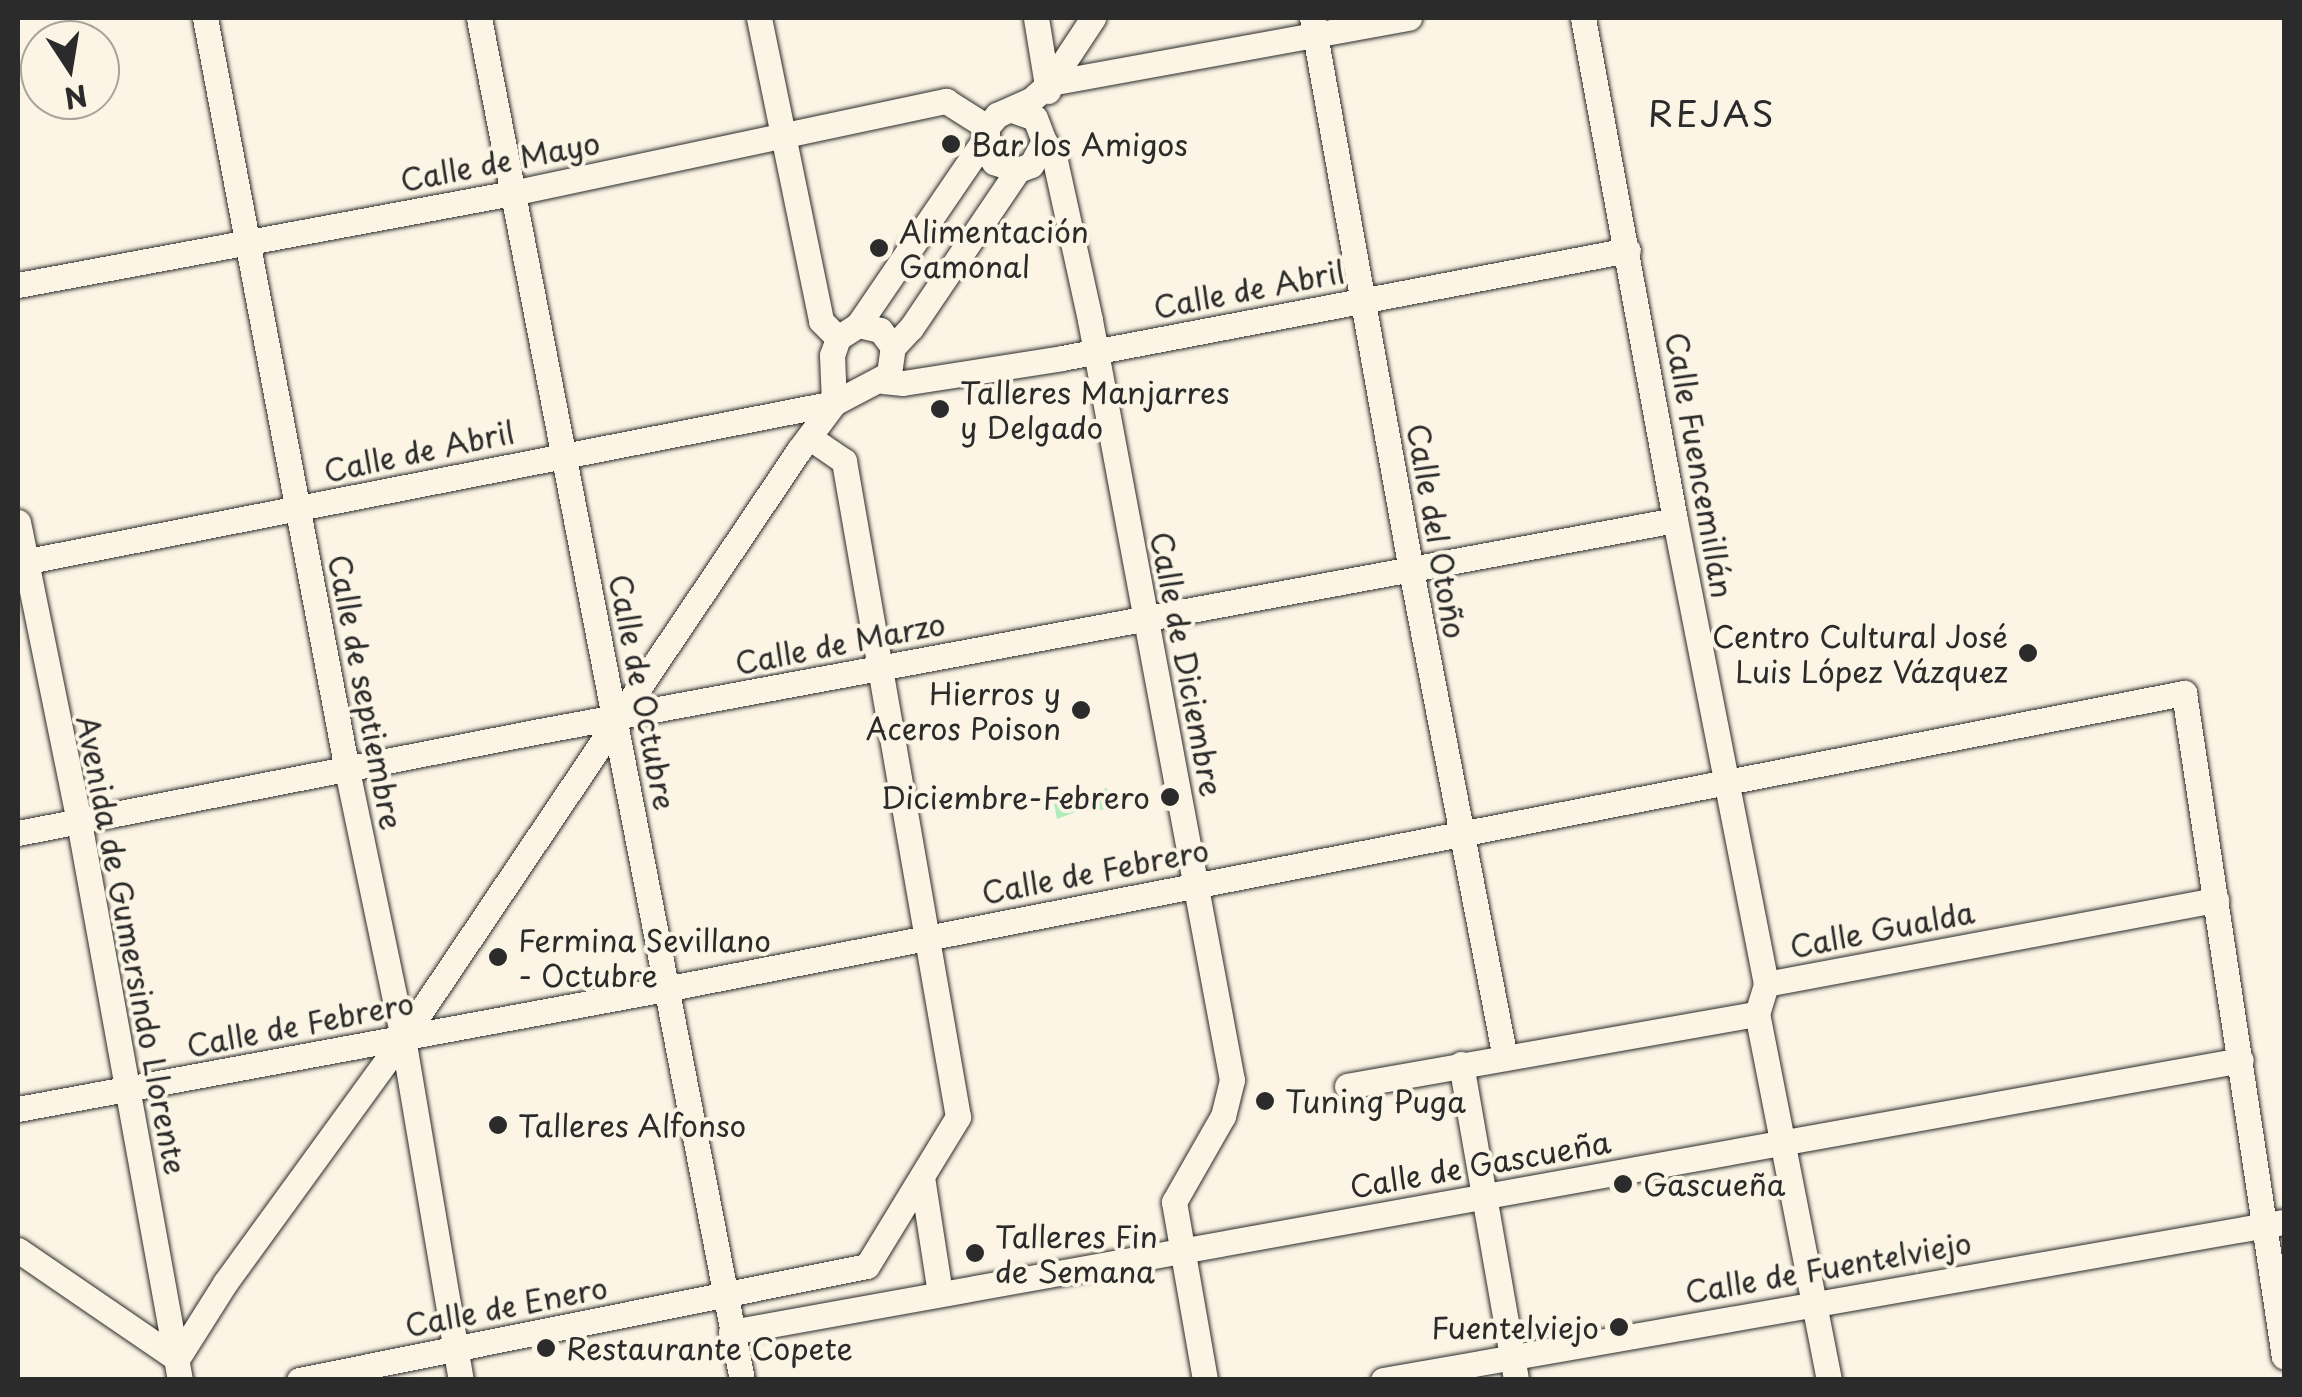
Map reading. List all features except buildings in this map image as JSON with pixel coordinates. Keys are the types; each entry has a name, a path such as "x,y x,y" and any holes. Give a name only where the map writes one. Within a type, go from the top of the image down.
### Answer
{"street":[{"name":"Calle de septiembre","path":"206,18 347,770 403,1038 460,1380"},
{"name":"Calle de Octubre","path":"480,18 742,1380"},
{"path":"759,18 821,321 848,332 880,330 893,347 893,366 877,383 848,384 833,365"},
{"path":"893,347 911,328 1018,170 1031,165 1043,134 1050,83 1036,18"},
{"path":"18,1250 179,1369 225,1282 403,1038 615,718 834,403 833,365 848,332 997,115 1012,110 1050,83 1093,18"},
{"path":"1050,83 1313,26 1410,18"},
{"name":"Calle Fuencemillán","path":"1583,18 1675,520 1766,984"},
{"name":"Calle del Otoño","path":"1313,26 1460,836 1504,1055"},
{"name":"Calle de Mayo","path":"18,285 512,193 946,101 986,133"},
{"path":"1012,110 1035,118 1043,134"},
{"path":"986,133 994,162 1018,170"},
{"name":"Calle de Diciembre","path":"1043,134 1054,156 1096,352 1232,1080 1224,1116 1174,1202 1205,1380"},
{"name":"Calle de Abril","path":"21,562 834,403 877,383 904,383 1096,352 1628,250"},
{"name":"Calle de Enero","path":"299,1380 867,1266 958,1117 844,461 809,437"},
{"name":"Calle de Marzo","path":"18,833 1675,520"},
{"name":"Avenida de Gumersindo Llorente","path":"18,522 21,562 79,822 179,1369"},
{"name":"Calle de Febrero","path":"18,1110 1729,785 2184,693 2216,900"},
{"path":"2216,900 2241,1060 2276,1224 2284,1357"},
{"name":"Calle Gualda","path":"1758,1014 1766,984 2216,900"},
{"path":"1347,1086 1504,1055 1758,1014 1829,1380"},
{"name":"Calle de Gascueña","path":"732,1332 2241,1060"},
{"path":"1460,1064 1514,1368"},
{"path":"922,1177 940,1292"},
{"name":"Calle de Fuentelviejo","path":"1383,1380 1514,1368 1814,1302 2276,1224"}],"green space":[{"path":"1107,788 1111,809 1078,811 1057,819 1053,799"}],"place":[{"name":"Bar los Amigos","path":"951,144"},
{"name":"Alimentación Gamonal","path":"879,248"},
{"name":"Talleres Manjarres y Delgado","path":"940,409"},
{"name":"Centro Cultural José Luis López Vázquez","path":"2028,653"},
{"name":"Hierros y Aceros Poison","path":"1081,710"},
{"name":"Diciembre-Febrero","path":"1170,797"},
{"name":"Fermina Sevillano - Octubre","path":"498,957"},
{"name":"Tuning Puga","path":"1265,1101"},
{"name":"Talleres Alfonso","path":"498,1125"},
{"name":"Gascueña","path":"1623,1184"},
{"name":"Talleres Fin de Semana","path":"975,1253"},
{"name":"Fuentelviejo","path":"1619,1327"},
{"name":"Restaurante Copete","path":"546,1348"}],"district":[{"name":"REJAS","path":"1712,113"}]}
